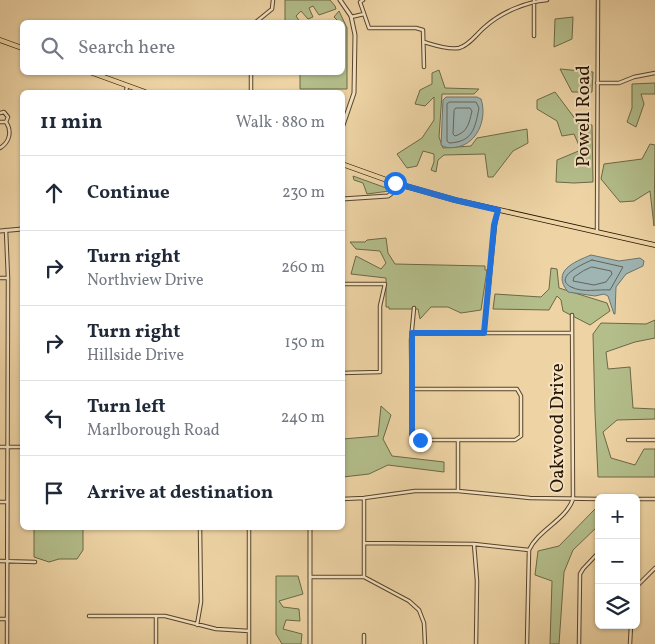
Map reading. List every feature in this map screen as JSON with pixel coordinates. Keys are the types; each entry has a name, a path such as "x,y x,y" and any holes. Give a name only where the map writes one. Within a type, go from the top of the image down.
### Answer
{"main road":[{"path":"0,40 20,47"},
{"path":"98,75 139,90"},
{"path":"345,165 448,199 655,246"}],"street":[{"path":"258,20 272,9 273,0"},
{"path":"340,0 351,18 354,35 354,93 345,119"},
{"path":"363,0 360,2 369,28 416,28 423,30 424,67"},
{"path":"424,42 446,48 459,48 469,42 487,24 501,15 534,1 547,0"},
{"name":"Powell Road","path":"597,232 598,0"},
{"path":"534,1 534,36"},
{"path":"351,18 364,14"},
{"path":"598,83 619,82 655,73"},
{"path":"251,75 251,90"},
{"path":"126,90 127,86"},
{"path":"0,113 4,112 8,115 6,122 9,128 6,144 0,148"},
{"path":"0,122 6,122"},
{"path":"345,199 388,196 392,193 395,183"},
{"path":"484,333 494,225 498,210"},
{"path":"0,231 20,229"},
{"path":"6,230 8,278 7,644"},
{"path":"0,278 8,278"},
{"path":"345,284 385,284 380,306 380,372 345,372"},
{"path":"412,389 517,389 521,396 521,432 518,439 415,439 412,434 412,389 412,333 414,308"},
{"name":"Oakwood Drive","path":"529,550 534,542 569,507 573,499 572,315"},
{"path":"412,333 571,333"},
{"path":"458,440 458,491"},
{"path":"628,440 655,440"},
{"path":"0,447 20,447"},
{"path":"345,499 364,498 407,491 458,491 530,498 595,499"},
{"path":"364,498 364,577"},
{"path":"640,499 655,499"},
{"path":"0,502 7,502"},
{"path":"196,625 201,602 200,530"},
{"path":"249,530 249,644"},
{"path":"310,530 310,644"},
{"path":"364,543 474,544 529,550 527,644"},
{"path":"474,544 477,581 476,644"},
{"path":"579,644 580,574 595,556"},
{"path":"0,561 35,562"},
{"path":"639,584 655,568"},
{"path":"309,577 364,577 410,601 416,606 424,623 424,644"},
{"path":"89,616 156,616 175,618 196,625 223,630 249,631"},
{"path":"156,616 156,644"},
{"path":"0,619 7,619"},
{"path":"630,629 630,644"},
{"path":"364,635 364,644"}],"green space":[{"path":"285,0 330,0 336,9 319,15 313,6 309,8 313,17 308,19 301,11 296,16 299,20 285,20"},
{"path":"339,11 343,20 337,20 334,17"},
{"path":"573,17 572,39 554,47 555,19"},
{"path":"345,24 347,28 347,89 300,89 300,75 345,75"},
{"path":"560,69 593,72 592,92 572,92"},
{"path":"439,70 445,88 479,89 474,94 442,94 439,137 443,148 471,146 477,138 527,129 528,143 513,151 493,177 488,177 485,154 444,155 438,160 436,172 431,170 434,154 423,151 417,166 407,168 397,154 422,138 434,120 434,97 425,106 415,104 420,90 432,84 432,73"},
{"path":"655,83 655,94 641,94 644,104 636,127 627,122 632,108 632,84"},
{"path":"555,92 579,124 592,125 593,182 556,182 557,160 581,150 574,134 562,136 557,121 537,109 537,100"},
{"path":"650,144 655,145 654,226 650,191 634,201 620,202 601,179 604,164 642,159"},
{"path":"353,176 389,189 389,191 367,194 363,183 354,180"},
{"path":"386,238 388,253 395,264 485,266 485,270 487,270 481,310 461,313 448,307 431,307 420,319 418,309 389,309 389,307 386,307 386,278 351,274 356,256 381,269 386,263 380,251 356,249 350,242 365,242 367,240"},
{"path":"551,268 557,269 559,288 607,303 610,311 590,325 563,311 561,300 557,296 549,310 493,309 495,294 541,297 549,289"},
{"path":"655,320 655,338 635,342 606,352 608,369 630,367 633,408 655,409 655,419 617,420 603,432 611,458 635,465 644,449 655,449 655,477 598,477 593,334 601,323 646,324"},
{"path":"381,406 391,415 383,439 392,456 444,462 444,472 388,465 369,474 345,477 345,439 378,436"},
{"path":"595,509 595,529 573,550 564,572 559,644 550,644 552,581 535,575 538,551 559,546"},
{"path":"34,530 83,530 83,550 77,559 59,559 49,562 34,557"},
{"path":"276,576 298,576 303,594 279,601 283,607 299,609 300,621 286,620 283,629 302,634 301,644 282,644 276,634"}],"water":[{"path":"446,97 477,97 481,99 483,106 480,127 473,139 461,146 451,148 441,145 443,100"},
{"path":"591,255 619,261 640,258 644,261 643,266 626,274 616,287 615,314 608,296 604,294 595,296 568,292 563,285 563,273 567,268"}],"route":[{"path":"395,183 498,210 494,225 484,333 412,333 412,435 416,440 420,440"}]}
